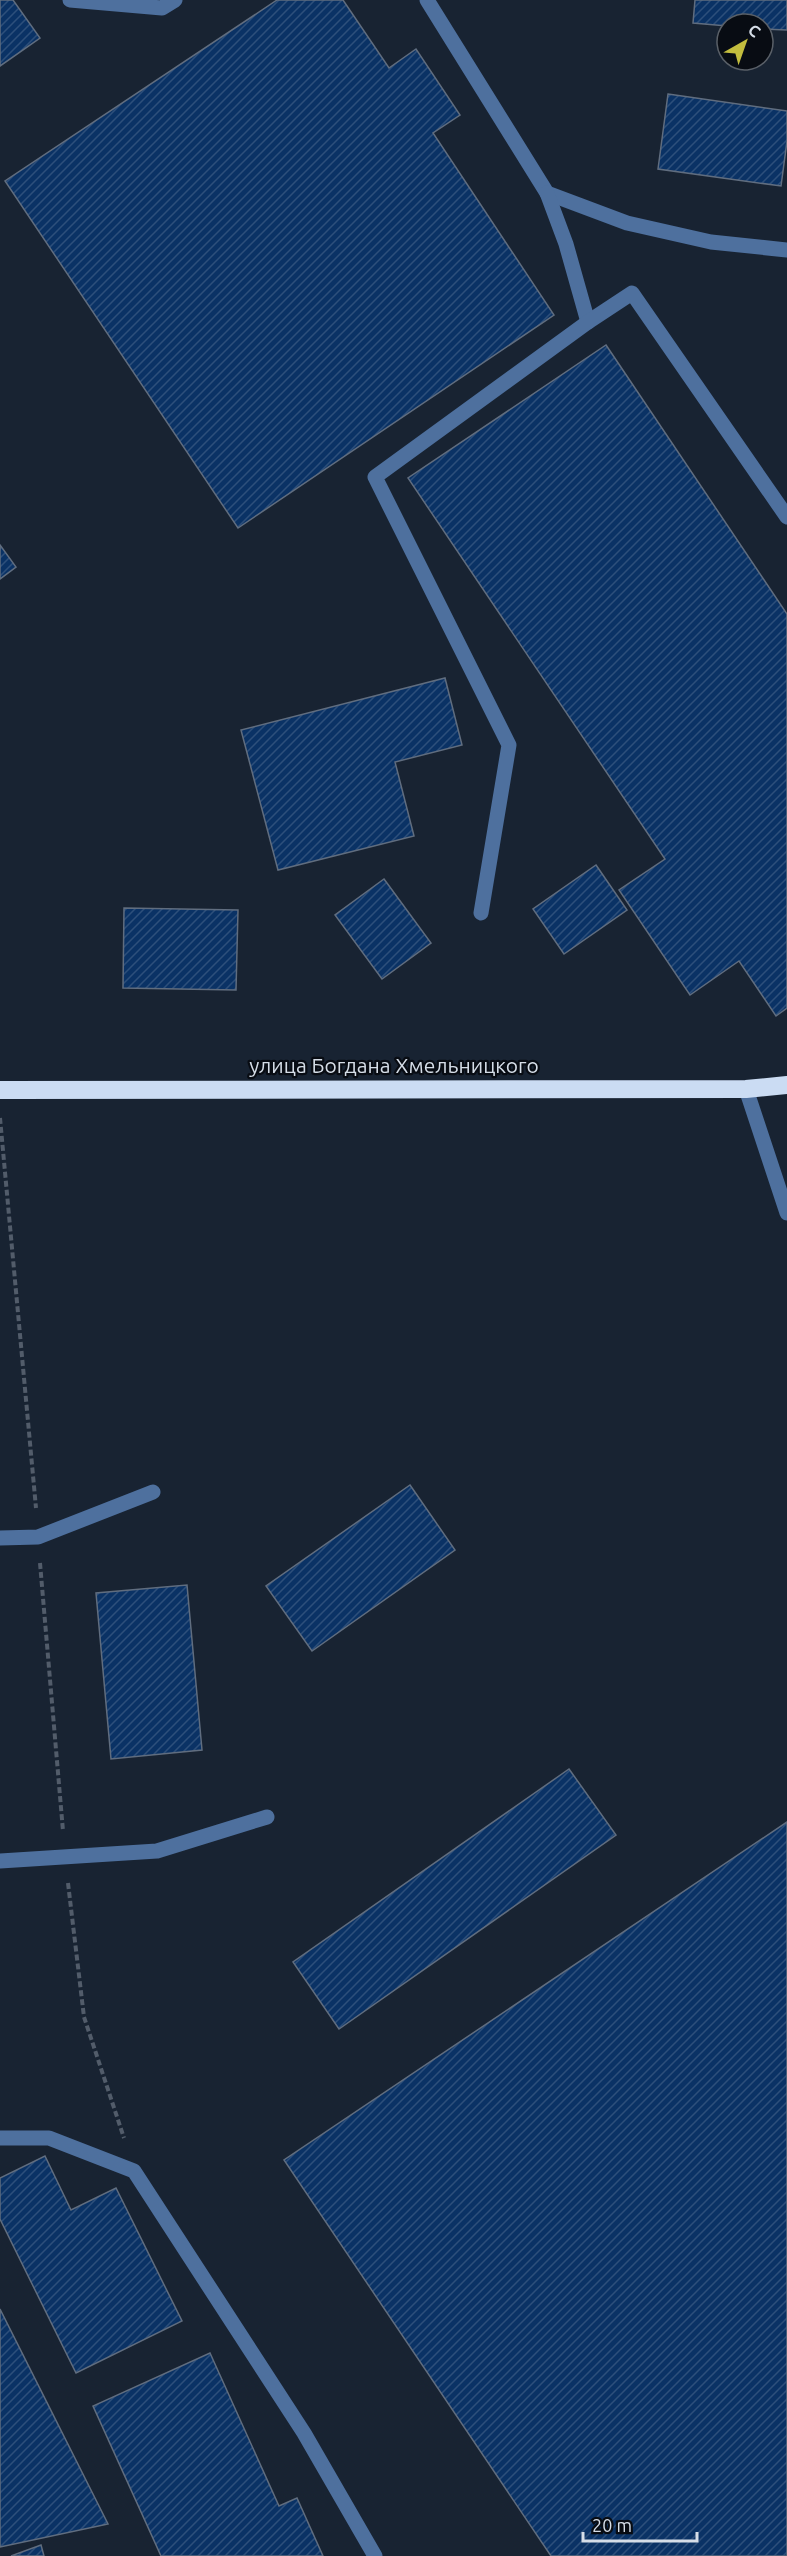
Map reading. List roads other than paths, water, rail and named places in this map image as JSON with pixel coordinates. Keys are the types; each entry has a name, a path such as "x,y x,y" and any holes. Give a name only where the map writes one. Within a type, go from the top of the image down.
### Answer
{"highway":[{"name":"улица Богдана Хмельницкого","path":"0,1090 746,1089 787,1085"}],"lane":[{"path":"70,0 162,8 175,0"},
{"path":"427,0 547,193 566,244 588,322"},
{"path":"547,193 627,224 711,242 787,250"},
{"path":"481,913 509,746 375,477 588,322 632,293 787,517"},
{"path":"746,1089 787,1213"},
{"path":"0,1538 38,1538 153,1492"},
{"path":"0,1861 157,1851 267,1817"},
{"path":"0,2138 50,2138 134,2171 304,2433 375,2556"}]}
